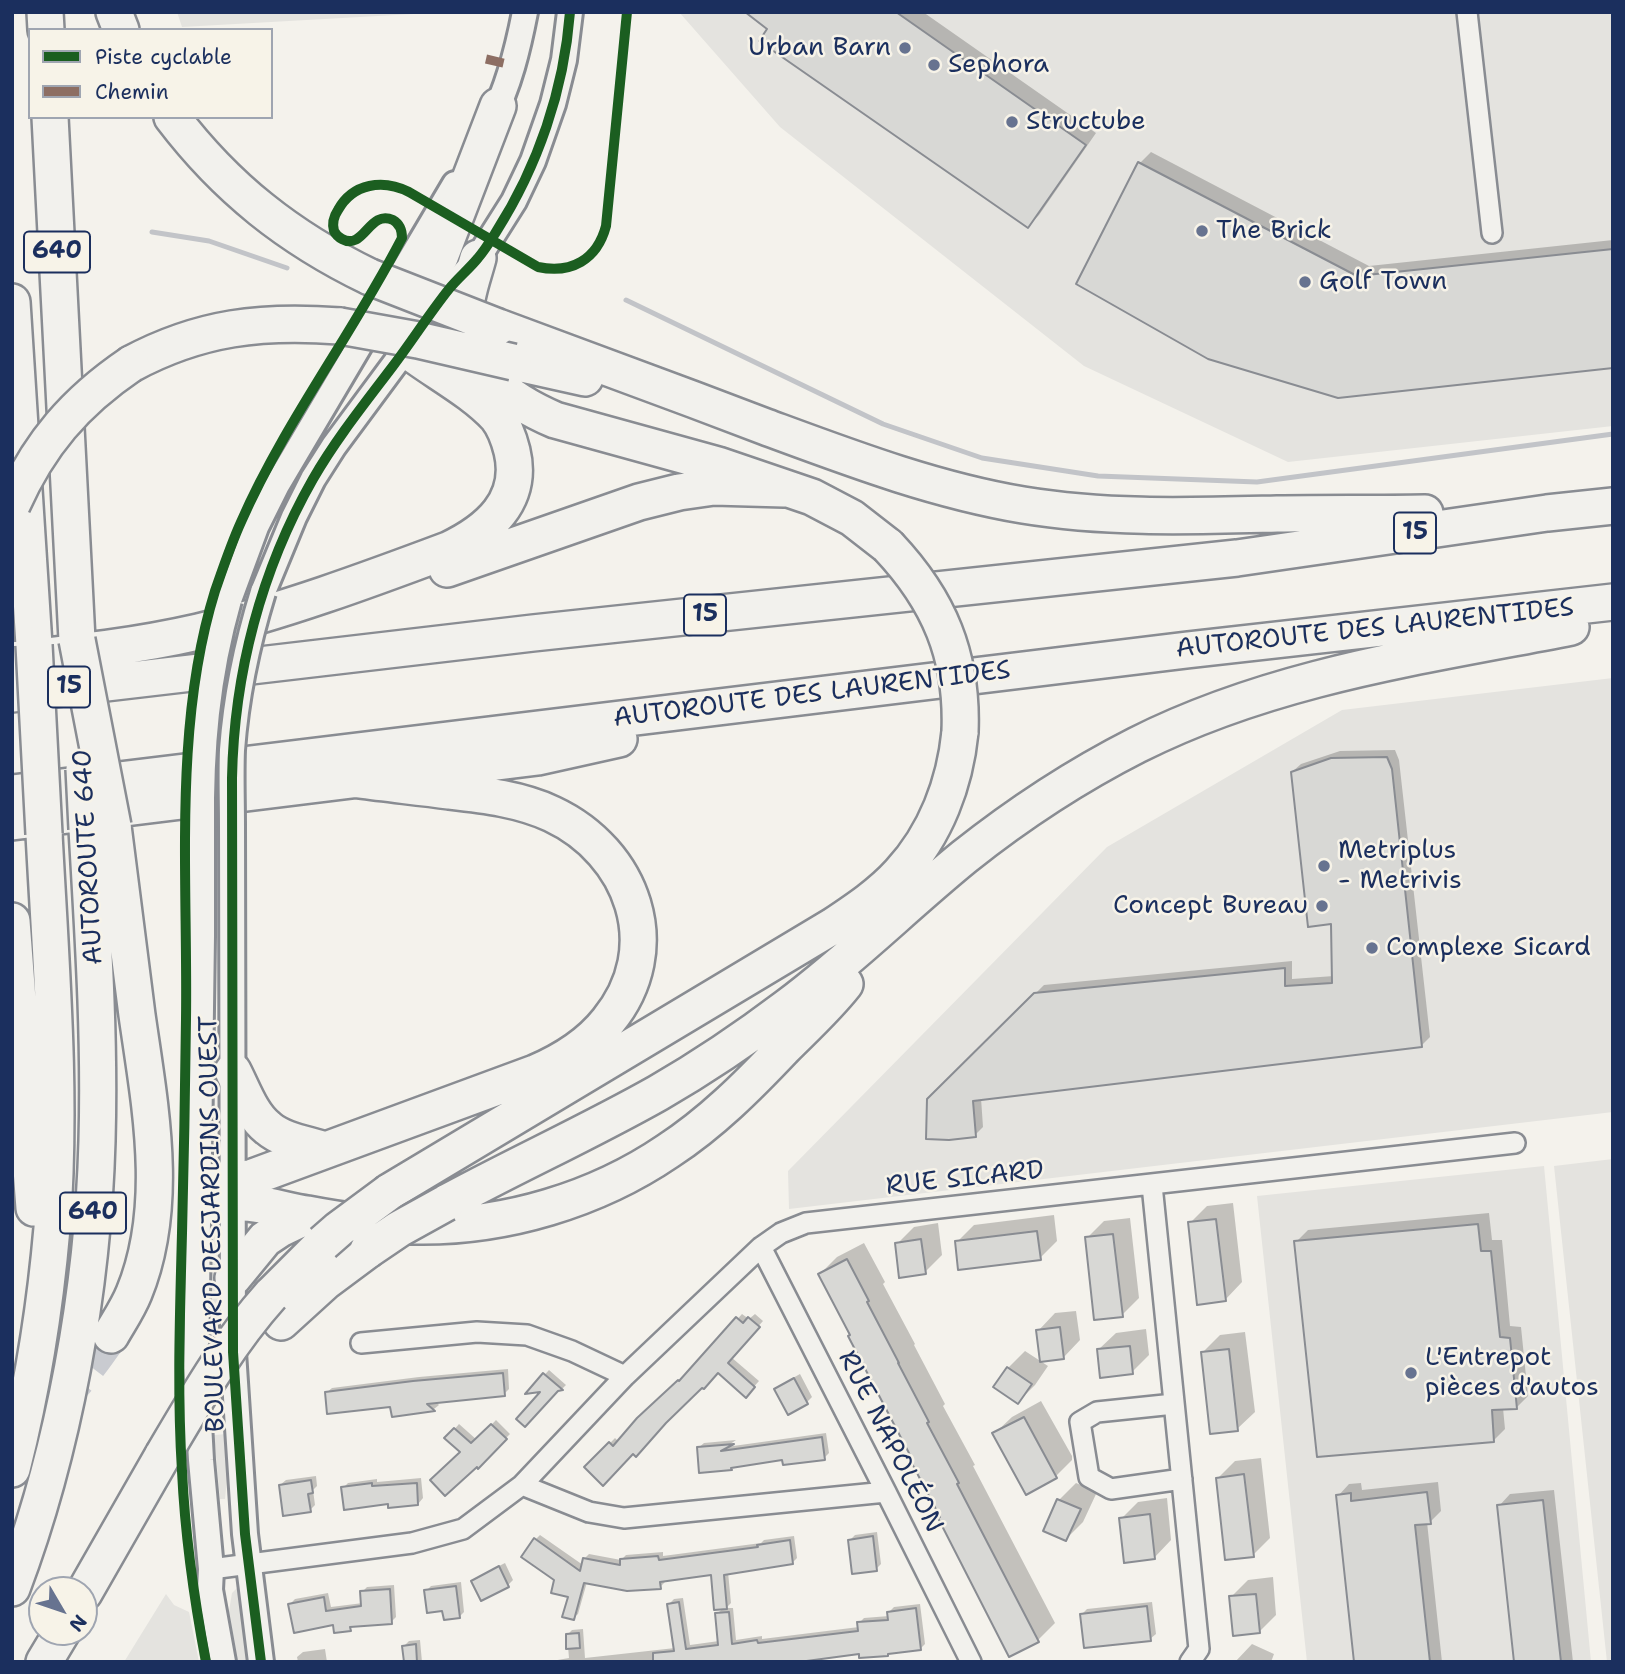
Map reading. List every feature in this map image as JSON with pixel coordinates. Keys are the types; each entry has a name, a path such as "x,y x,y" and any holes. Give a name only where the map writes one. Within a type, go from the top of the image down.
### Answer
{"highway":[{"path":"23,652 135,644 199,632 448,550 481,531 501,511 512,484 513,457 507,432 499,419 476,398 405,349 396,336 397,327 440,257 498,106"},
{"name":"640","path":"50,119 77,640 100,827"},
{"path":"174,119 224,177 262,211 313,246 370,276 498,327 835,452 928,483 1036,507 1085,513 1159,516 1547,513"},
{"path":"198,1192 234,1192 316,1229 358,1214 389,1192 833,926 875,895 912,859 940,811 953,776 960,732 956,667 935,610 918,583 888,546 843,512 812,497 718,465 555,420 526,407 502,391 473,354 465,328 464,314 478,258"},
{"name":"AUTOROUTE 640","path":"12,302 28,828 53,1011 56,1115 52,1227 42,1316 28,1401 12,1469"},
{"path":"12,505 37,456 61,423 89,395 131,364 166,347 215,331 273,324 340,326 428,342 703,403"},
{"path":"126,681 239,638 336,608 659,496 715,487 784,489"},
{"name":"15","path":"12,694 533,633 1249,556 1613,506"},
{"name":"AUTOROUTE DES LAURENTIDES","path":"12,793 1436,621 1613,602"},
{"path":"94,1576 163,1455 234,1340 276,1308 325,1283 399,1229 633,1107 716,1058 798,999 972,851 1038,802 1136,745 1253,696 1380,663 1613,619"},
{"path":"28,828 538,757 800,697"},
{"path":"234,1192 253,1177 554,1065 600,1031 618,1007 629,984 638,946 635,911 618,870 596,843 565,821 534,806 498,797 359,780"},
{"path":"100,827 150,1114 154,1157 152,1224 141,1271 134,1293 111,1335"},
{"name":"AUTOROUTE 640","path":"12,1588 48,1473 64,1405 82,1309 91,1239 98,1084 95,975 100,827"},
{"path":"233,1278 265,1239 279,1229 316,1229 360,1222 416,1226 470,1224 564,1202 592,1193 632,1173 688,1138 752,1081 841,989 908,905"},
{"path":"12,921 42,1316"},
{"path":"233,1071 253,1110 268,1129 285,1138 325,1150"},
{"path":"276,1308 316,1229"},
{"path":"44,1662 54,1646"}],"street":[{"name":"BOULEVARD DESJARDINS OUEST","path":"223,1662 210,1590 211,1569 196,1368 202,766 213,665 229,600 256,527 277,485 471,158 498,106 512,65 524,12"},
{"name":"BOULEVARD DESJARDINS OUEST","path":"261,1662 240,1472 233,1278 232,752 247,650 263,592 285,535 313,479 350,423 405,349 451,288 478,258 514,201 540,143 559,82 570,12"},
{"path":"1467,12 1492,233"},
{"name":"RUE SICARD","path":"211,1569 412,1543 463,1530 523,1485 625,1376 761,1247 781,1233 806,1223 1515,1143"},
{"path":"1152,1185 1199,1649 1190,1662"},
{"name":"RUE NAPOLÉON","path":"761,1247 971,1662"},
{"path":"361,1343 477,1332 527,1335 572,1351 625,1376"},
{"path":"1174,1404 1097,1412 1080,1422 1081,1434 1089,1477 1111,1489 1182,1479"},
{"path":"523,1485 589,1512 624,1518 887,1492"}],"shaded area":[{"path":"177,12 449,12 182,27"},
{"path":"679,12 1613,12 1613,426 1288,462 1084,366 780,127"},
{"path":"1613,678 1613,1112 789,1209 788,1171 1107,847 1342,710"},
{"path":"1613,1159 1613,1662 1607,1662 1554,1166"},
{"path":"1544,1166 1591,1662 1307,1662 1257,1196"},
{"path":"219,1218 222,1219 224,1333 206,1353 209,1252"},
{"path":"227,1434 228,1470 225,1499 220,1499 214,1435"},
{"path":"237,1588 251,1662 233,1662 228,1617 232,1593"},
{"path":"166,1594 174,1605 189,1612 199,1662 124,1662"}],"building":[{"path":"745,12 896,12 1086,145 1028,228 759,41 767,29"},
{"path":"1138,162 1357,276 1613,249 1613,368 1338,398 1208,359 1076,284"},
{"name":"Complexe Sicard","path":"1387,757 1392,769 1422,1047 973,1101 976,1137 926,1139 927,1099 1034,993 1285,968 1285,986 1332,983 1331,924 1308,927 1291,772 1331,758"},
{"path":"1216,1219 1226,1301 1197,1305 1188,1222"},
{"name":"L'Entrepot pièces d'autos","path":"1478,1224 1481,1251 1491,1251 1500,1337 1510,1338 1517,1409 1492,1410 1494,1442 1317,1457 1294,1241"},
{"path":"1037,1231 1041,1260 958,1270 955,1241"},
{"path":"1113,1234 1123,1317 1094,1320 1085,1237"},
{"path":"921,1239 926,1274 899,1278 895,1243"},
{"path":"847,1259 959,1483 957,1484 1039,1642 1009,1657 818,1274"},
{"path":"736,1317 743,1323 748,1317 760,1327 728,1363 755,1387 746,1398 718,1373 666,1423 636,1457 633,1454 603,1486 584,1467 609,1442 613,1446 637,1418 679,1381"},
{"path":"1060,1327 1064,1359 1040,1362 1036,1330"},
{"path":"1130,1346 1133,1374 1100,1378 1097,1349"},
{"path":"1229,1349 1238,1431 1210,1434 1201,1352"},
{"path":"1007,1367 1032,1384 1018,1404 993,1387"},
{"path":"503,1373 505,1396 427,1404 435,1411 392,1417 390,1407 327,1414 325,1392"},
{"path":"543,1373 563,1390 558,1391 525,1427 516,1419 540,1392 525,1394"},
{"path":"794,1378 808,1404 788,1415 774,1389"},
{"path":"1024,1417 1057,1478 1026,1495 992,1433"},
{"path":"491,1424 507,1439 478,1469 477,1467 445,1496 430,1480 460,1452 444,1438 454,1428 471,1443"},
{"path":"822,1437 825,1460 783,1465 782,1460 731,1468 732,1470 699,1473 697,1447 734,1444 721,1451"},
{"path":"1244,1474 1254,1557 1225,1560 1216,1478"},
{"path":"311,1480 313,1493 308,1494 311,1512 283,1516 279,1485"},
{"path":"372,1483 372,1486 417,1483 418,1505 388,1508 388,1504 344,1510 341,1487"},
{"path":"1427,1492 1431,1524 1415,1525 1430,1662 1354,1662 1336,1495 1351,1493 1351,1501"},
{"path":"1057,1499 1081,1509 1066,1541 1043,1531"},
{"path":"1543,1500 1561,1662 1514,1662 1497,1505"},
{"path":"1150,1514 1155,1559 1124,1563 1119,1518"},
{"path":"873,1536 877,1571 852,1574 848,1540"},
{"path":"534,1538 580,1571 583,1558 620,1565 620,1559 658,1556 659,1560 790,1540 793,1564 724,1575 727,1609 714,1610 711,1575 660,1582 661,1589 627,1591 584,1583 574,1620 562,1617 568,1597 551,1593 554,1580 521,1557"},
{"path":"499,1566 509,1587 481,1601 471,1581"},
{"path":"456,1586 460,1618 444,1620 442,1611 427,1613 424,1590"},
{"path":"390,1589 392,1624 350,1627 351,1631 334,1633 333,1625 294,1633 288,1604 324,1597 326,1611 361,1606 360,1591"},
{"path":"1256,1594 1260,1633 1233,1636 1229,1596"},
{"path":"679,1602 686,1649 718,1645 715,1613 729,1612 732,1644 858,1631 857,1622 888,1620 887,1612 916,1608 921,1650 888,1656 859,1658 859,1654 799,1662 653,1662 653,1653 674,1651 667,1604"},
{"path":"1147,1606 1151,1641 1084,1648 1080,1614"},
{"path":"579,1633 580,1648 566,1649 566,1634"},
{"path":"416,1644 417,1662 404,1662 402,1646"}],"waterway":[{"path":"152,232 209,241 287,268"},
{"path":"626,300 883,424 982,458 1098,476 1257,482 1613,434"}],"tunnel":[{"path":"12,1437 55,1405 111,1335"}],"marked path":[{"path":"486,59 512,65"}],"cycle path":[{"path":"261,1662 245,1534 233,1352 232,778 238,700 245,662 265,586 279,549 313,479 341,435 442,298 475,262 511,207 536,154 555,98 570,12"},
{"path":"206,1662 185,1519 179,1382 188,749 202,642 215,591 258,485 402,238 397,223 385,218 372,224 356,240 342,239 336,235 333,228 338,210 344,201 369,186 399,188 538,267 561,268 581,262 596,248 606,226 627,12"}],"place":[{"name":"Urban Barn","path":"905,48"},
{"name":"Sephora","path":"934,65"},
{"name":"Structube","path":"1012,122"},
{"name":"The Brick","path":"1202,231"},
{"name":"Golf Town","path":"1305,282"},
{"name":"Metriplus - Metrivis","path":"1324,866"},
{"name":"Concept Bureau","path":"1322,906"},
{"name":"Complexe Sicard","path":"1372,948"},
{"name":"L'Entrepot pièces d'autos","path":"1411,1373"}]}
